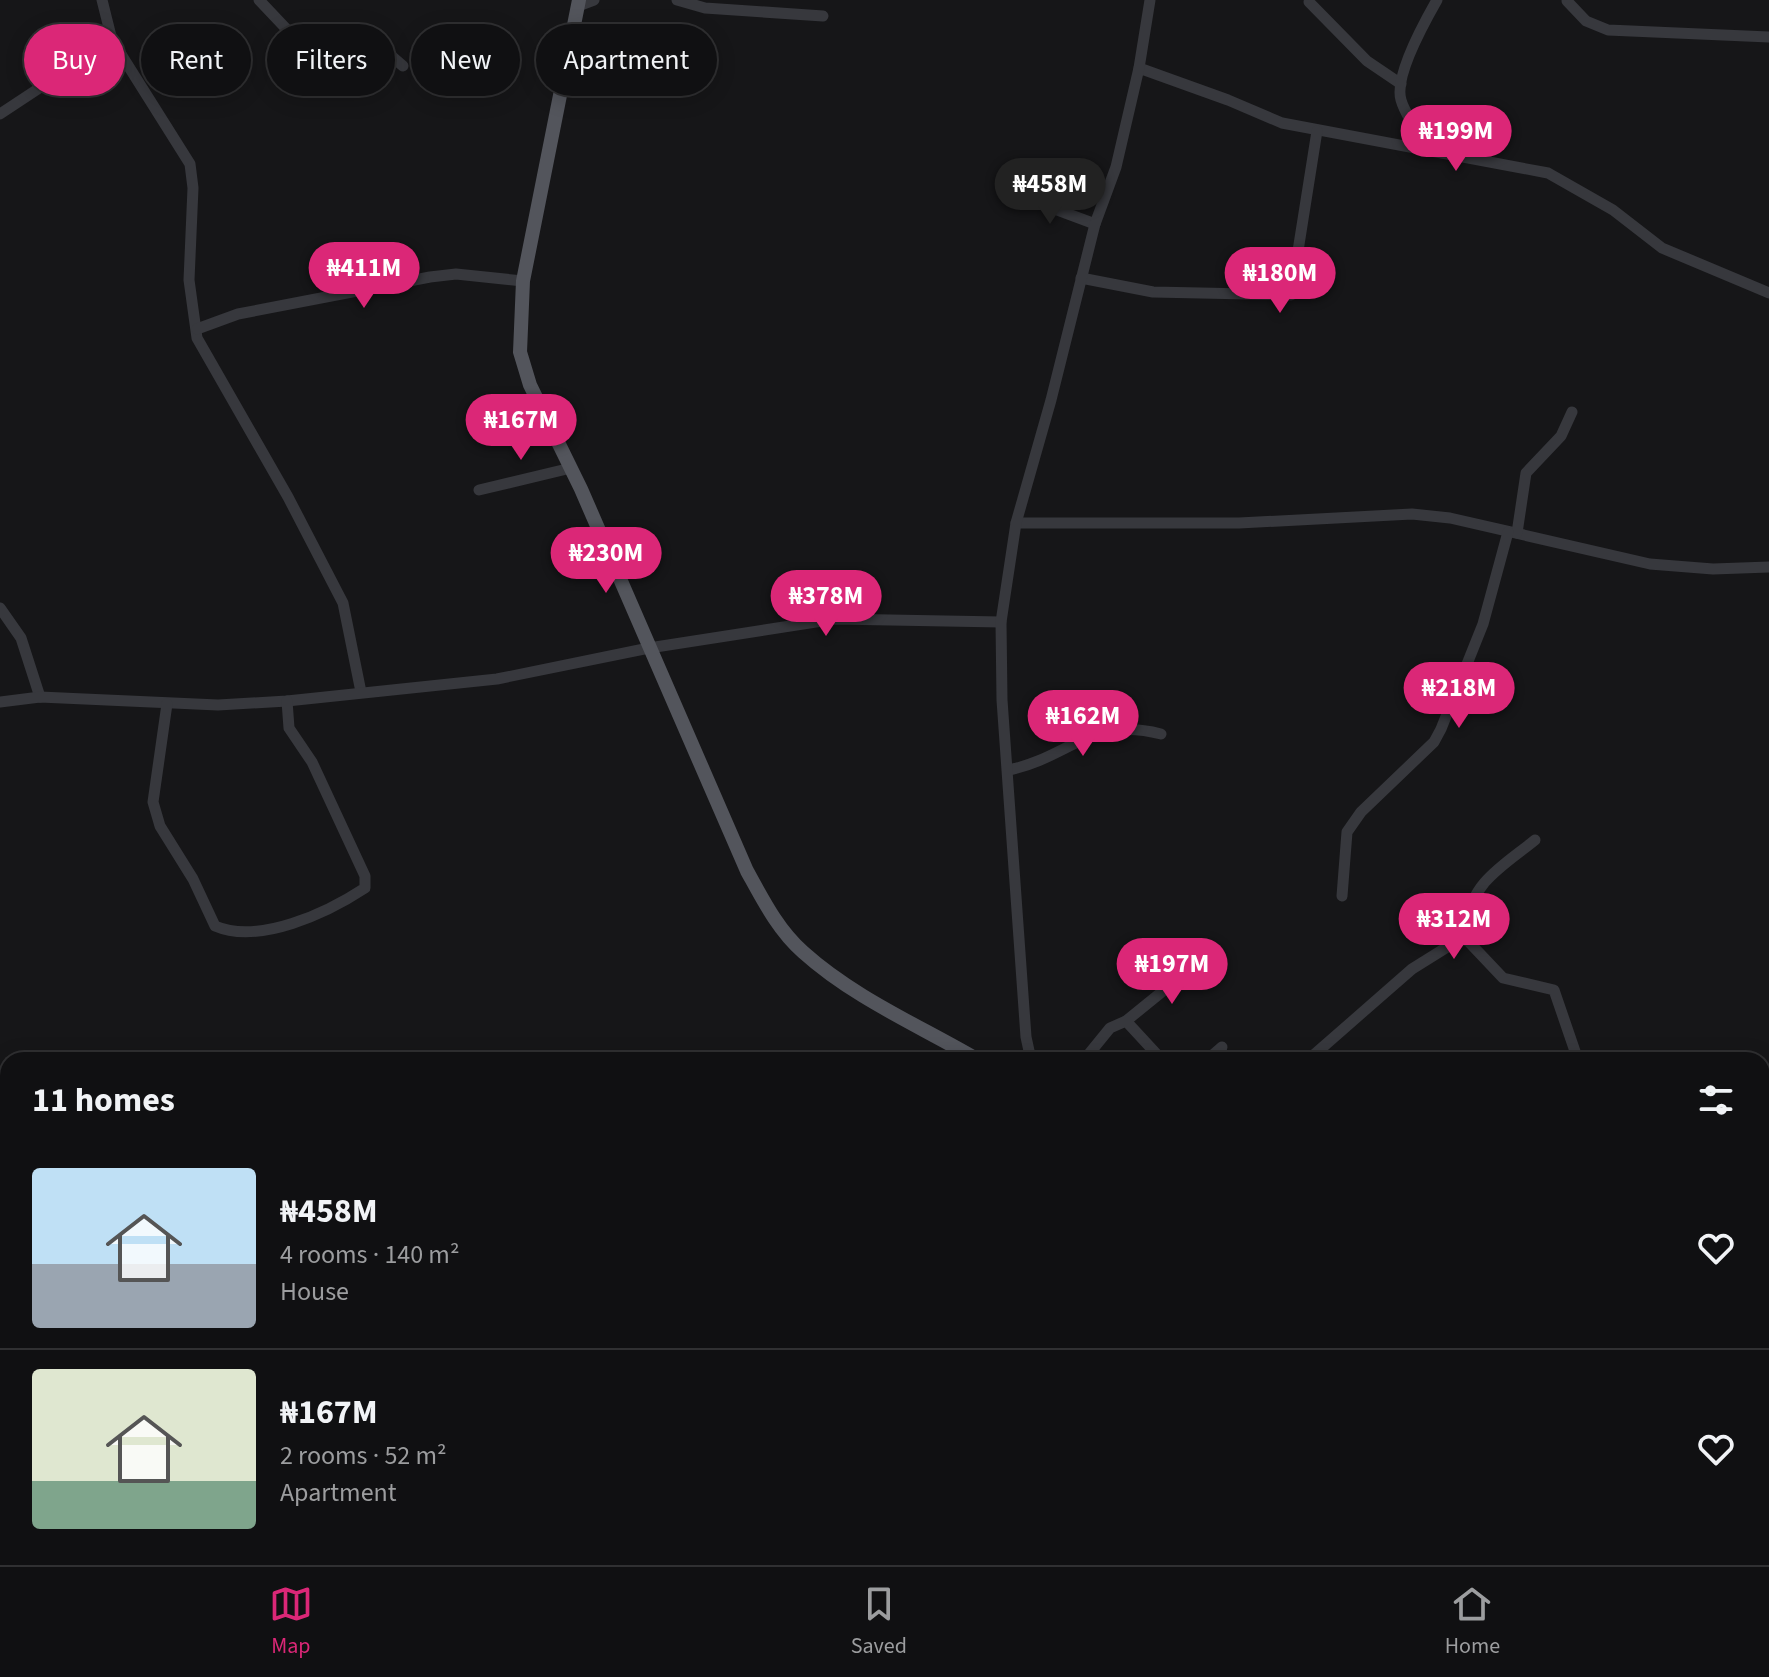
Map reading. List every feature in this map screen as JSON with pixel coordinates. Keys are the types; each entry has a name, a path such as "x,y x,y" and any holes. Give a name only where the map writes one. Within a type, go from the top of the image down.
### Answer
{"main road":[{"path":"579,3 523,281 520,352 530,385 571,468 747,871 770,914 802,952 843,983 964,1052"}],"street":[{"path":"102,0 108,24"},
{"path":"259,0 294,37 305,40 360,36 375,42 403,66"},
{"path":"579,3 594,0"},
{"path":"677,0 705,8 823,16"},
{"path":"1029,1052 1002,700 1001,622 1016,523 1095,224 1116,167 1139,68 1150,0"},
{"path":"1430,149 1400,97 1401,84 1420,32 1437,0"},
{"path":"1567,1 1586,21 1608,30 1769,37"},
{"path":"1309,2 1367,61 1401,84"},
{"path":"125,61 190,164 193,188 189,280 197,338 267,459 343,603 361,692"},
{"path":"1139,68 1155,77 1228,100 1282,123 1548,173 1613,210 1662,248 1769,293"},
{"path":"0,114 27,96"},
{"path":"1081,278 1153,292 1291,295 1317,131"},
{"path":"1017,195 1095,224"},
{"path":"197,329 238,314 430,277 456,274 523,281"},
{"path":"1342,896 1347,832 1361,812 1434,742 1441,729 1483,624 1512,533 1526,473 1561,436 1572,412"},
{"path":"479,490 571,468"},
{"path":"1016,523 1239,523 1412,514 1450,518 1650,564 1713,569 1769,567"},
{"path":"0,608 21,638 40,697"},
{"path":"0,702 40,697 167,704 287,701 497,679 649,648 835,619 1001,622"},
{"path":"167,704 154,777 153,802 160,826 193,879 215,926 226,931 259,932 346,901 365,888 365,876 312,762 289,728 287,701"},
{"path":"1009,770 1029,766 1101,731 1117,728 1161,734"},
{"path":"1317,1052 1412,969 1454,940 1469,923 1468,906 1477,888 1535,840"},
{"path":"1454,940 1468,941 1503,978 1554,990 1575,1052"},
{"path":"1090,1052 1110,1028 1126,1021 1195,965"},
{"path":"1126,1021 1155,1052"},
{"path":"1216,1052 1222,1047"}]}
